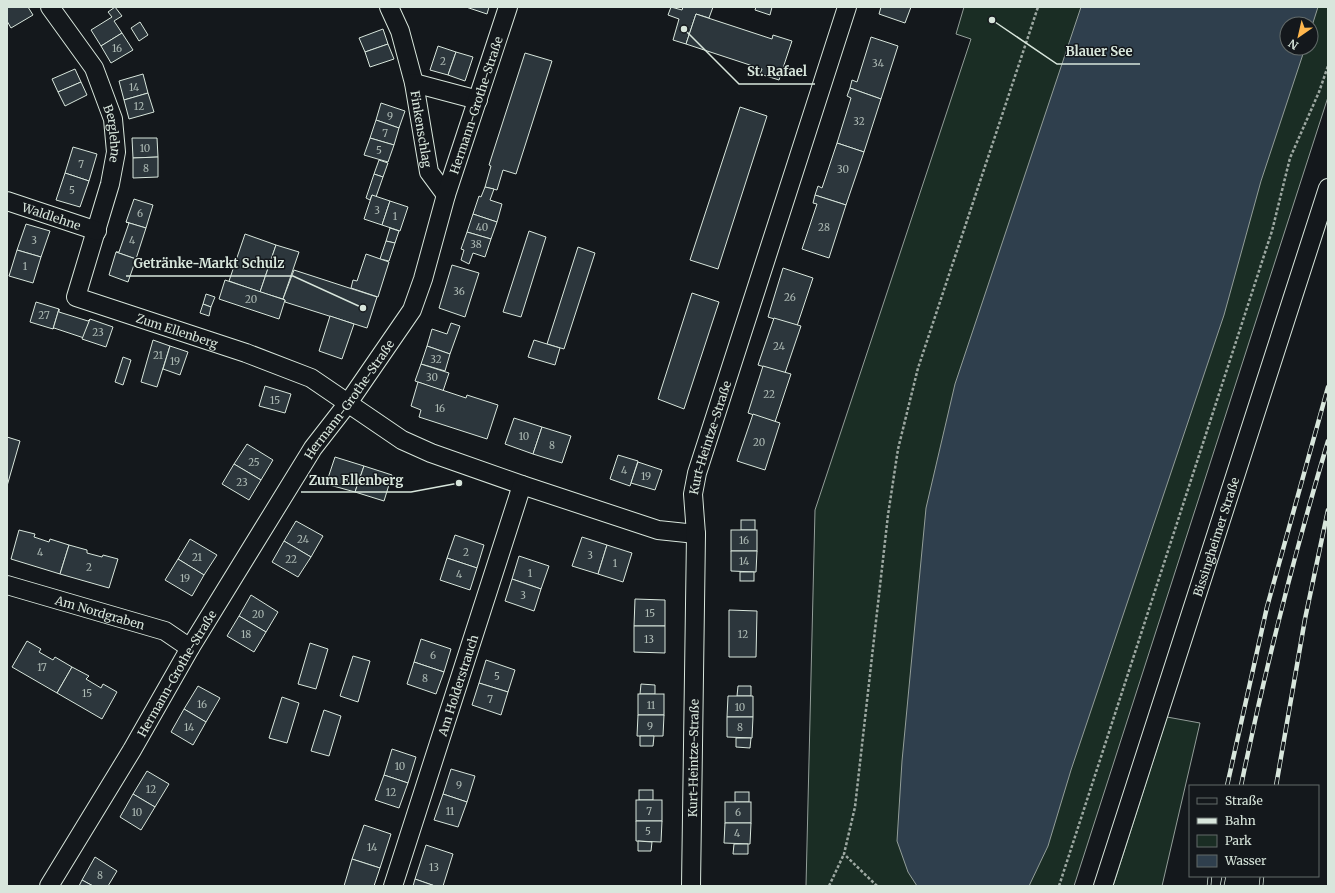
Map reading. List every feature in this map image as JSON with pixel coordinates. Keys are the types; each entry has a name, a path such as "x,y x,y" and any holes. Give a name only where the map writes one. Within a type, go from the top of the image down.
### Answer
{"street":[{"name":"Berglehne","path":"50,7 94,68 113,119 116,152 110,184 76,297"},
{"name":"Finkenschlag","path":"389,7 400,31 414,83 429,172 446,195"},
{"name":"Hermann-Grothe-Straße","path":"49,886 132,750 190,648 314,448 348,403 412,310 424,279 446,195 508,7"},
{"name":"Kurt-Heintze-Straße","path":"691,886 696,534 693,494 697,473 847,7"},
{"name":"Finkenschlag","path":"414,83 478,100"},
{"name":"Bissingheimer Straße","path":"1103,886 1328,188"},
{"name":"Waldlehne","path":"7,201 97,231"},
{"name":"Zum Ellenberg","path":"76,297 258,357 311,378 402,440 438,456 658,530 696,534"},
{"name":"Am Holderstrauch","path":"393,886 522,485"},
{"name":"Am Nordgraben","path":"7,585 165,632 190,648"}],"path":[{"path":"829,886 844,854 855,807 888,515 898,449 918,368 1038,7"},
{"path":"1059,886 1272,231 1290,158 1320,92 1328,66"},
{"path":"844,854 877,886"}],"green space":[{"path":"964,7 1328,7 1328,97 1074,886 806,886 815,510 971,39 956,34"},
{"path":"1167,717 1200,723 1162,886 1113,886"}],"water":[{"path":"1081,7 1318,7 1315,16 1279,16 1279,56 1302,56 1261,181 1224,315 1071,770 1048,846 1029,886 917,886 908,872 897,841 902,761 926,508 955,384"}],"building":[{"path":"28,7 33,15 11,28 7,21 7,8"},
{"path":"115,7 122,16 114,21 122,33 101,46 91,30 112,17 108,12"},
{"path":"466,7 489,7 487,14"},
{"path":"671,7 682,10 683,7 713,7 709,18 696,14 686,44 673,40 679,19 668,15"},
{"path":"756,7 772,7 770,15 755,10"},
{"path":"881,7 911,7 905,23 879,14"},
{"path":"696,14 772,39 773,35 792,41 779,80 760,74 762,69 686,44"},
{"path":"140,22 148,35 139,41 131,28"},
{"path":"383,29 388,44 365,52 359,38"},
{"path":"122,33 133,50 111,63 101,46"},
{"path":"871,37 898,46 881,99 850,88 852,80 857,82"},
{"path":"388,44 394,59 370,67 365,52"},
{"path":"438,46 456,52 448,75 430,70"},
{"path":"456,52 473,57 465,81 448,75"},
{"path":"525,53 552,61 516,174 503,170 497,190 485,187 491,166 489,165"},
{"path":"75,69 81,82 58,92 52,79"},
{"path":"143,74 148,93 124,100 119,81"},
{"path":"81,82 87,95 65,106 58,92"},
{"path":"850,88 881,99 864,152 837,143 851,98 847,96"},
{"path":"148,93 154,112 129,119 124,100"},
{"path":"381,103 405,111 399,128 376,120"},
{"path":"740,107 767,116 718,269 690,260"},
{"path":"376,120 399,128 394,145 370,138"},
{"path":"132,138 157,138 158,157 133,158"},
{"path":"370,138 394,145 388,162 364,155"},
{"path":"837,143 864,152 846,205 815,195 818,186 822,188"},
{"path":"73,147 97,154 89,181 65,173"},
{"path":"158,157 158,177 133,178 133,158"},
{"path":"379,160 388,163 383,177 374,174"},
{"path":"65,173 89,181 80,207 56,200"},
{"path":"374,174 383,177 376,197 372,195 370,200 366,198"},
{"path":"485,187 494,189 490,200 502,204 497,222 473,214 479,196 481,197"},
{"path":"372,195 390,201 382,225 364,219"},
{"path":"815,195 846,205 829,258 802,249 817,204 813,203"},
{"path":"134,199 153,205 146,228 126,222"},
{"path":"390,201 408,207 400,231 382,225"},
{"path":"473,214 497,222 491,239 467,232"},
{"path":"126,222 146,228 136,259 116,252 119,252 129,223"},
{"path":"26,224 50,231 41,257 17,250"},
{"path":"390,228 399,231 395,243 386,241"},
{"path":"529,231 546,237 521,317 503,312"},
{"path":"467,232 491,239 485,257 473,253 469,264 461,260 464,250 461,249"},
{"path":"245,234 276,245 260,292 229,281"},
{"path":"386,241 395,243 389,261 380,259"},
{"path":"276,245 299,252 283,299 260,292"},
{"path":"578,247 595,253 564,349 547,344"},
{"path":"17,250 41,257 33,283 9,276"},
{"path":"116,252 136,259 128,282 109,275"},
{"path":"366,254 389,262 378,297 351,288 353,280 357,281"},
{"path":"452,265 479,273 465,317 439,308"},
{"path":"783,268 813,278 797,326 768,317"},
{"path":"294,270 377,297 367,328 285,302 283,299"},
{"path":"225,280 285,300 279,319 219,299"},
{"path":"692,293 719,302 684,409 658,399"},
{"path":"206,294 215,297 211,307 203,304"},
{"path":"36,302 59,309 53,329 30,322"},
{"path":"203,304 211,307 209,316 200,313"},
{"path":"59,309 59,312 88,321 90,319 84,338 54,328 53,329"},
{"path":"330,316 354,324 342,359 319,351"},
{"path":"774,318 801,326 785,373 758,365"},
{"path":"90,319 113,327 106,347 82,339"},
{"path":"451,323 460,326 450,354 427,346 432,329 447,334"},
{"path":"153,340 170,346 157,387 141,382"},
{"path":"534,340 560,348 555,365 528,357"},
{"path":"170,346 188,352 180,375 163,369"},
{"path":"427,346 450,354 445,371 421,364"},
{"path":"123,357 131,360 123,385 115,382"},
{"path":"421,364 449,373 443,391 415,381"},
{"path":"763,366 791,374 775,422 748,413"},
{"path":"418,382 466,398 467,395 498,405 487,439 419,417 421,410 411,406"},
{"path":"265,386 291,394 285,413 259,406"},
{"path":"753,414 780,423 765,470 737,461"},
{"path":"514,418 542,427 533,454 505,444"},
{"path":"542,427 571,436 562,463 533,454"},
{"path":"7,437 20,441 7,486"},
{"path":"247,444 273,460 261,480 234,464"},
{"path":"618,455 638,461 630,486 610,479"},
{"path":"335,457 364,466 355,492 326,484"},
{"path":"638,462 662,470 655,490 631,483"},
{"path":"234,464 261,480 249,500 222,484"},
{"path":"364,466 392,475 384,501 355,492"},
{"path":"741,520 755,520 755,530 741,530"},
{"path":"296,521 323,536 311,557 284,541"},
{"path":"19,530 35,534 34,537 49,542 50,539 69,545 60,574 11,559"},
{"path":"731,530 757,530 757,551 731,551"},
{"path":"455,535 484,545 477,568 447,558"},
{"path":"582,537 607,545 598,574 572,566"},
{"path":"190,539 217,555 204,575 178,559"},
{"path":"284,541 311,557 298,577 272,562"},
{"path":"69,545 87,550 87,553 118,559 109,588 60,574"},
{"path":"607,545 632,553 623,582 598,574"},
{"path":"731,551 757,551 756,572 731,571"},
{"path":"519,556 549,566 541,589 512,579"},
{"path":"447,558 477,568 470,590 440,580"},
{"path":"178,559 204,575 192,596 165,580"},
{"path":"740,572 754,572 754,581 740,581"},
{"path":"512,579 541,589 534,611 505,601"},
{"path":"251,595 278,612 266,632 239,616"},
{"path":"635,599 665,600 665,626 634,626"},
{"path":"729,610 757,611 756,657 729,657"},
{"path":"239,616 266,632 254,652 227,636"},
{"path":"634,626 665,626 665,653 634,652"},
{"path":"421,639 451,649 444,672 414,662"},
{"path":"27,641 41,649 39,652 53,660 55,657 72,667 57,693 12,667"},
{"path":"310,643 328,649 316,689 298,684"},
{"path":"353,656 370,661 358,702 340,696"},
{"path":"486,660 515,670 508,692 479,683"},
{"path":"414,662 444,672 436,694 407,684"},
{"path":"72,667 89,676 86,679 101,688 103,684 117,692 102,719 57,693"},
{"path":"479,683 508,692 501,715 472,705"},
{"path":"641,684 655,685 655,694 640,694"},
{"path":"198,686 220,698 206,722 184,709"},
{"path":"738,686 751,686 751,696 737,696"},
{"path":"638,694 664,694 664,715 638,715"},
{"path":"728,696 753,696 753,717 727,717"},
{"path":"282,697 299,703 287,743 269,738"},
{"path":"184,709 206,722 193,745 171,732"},
{"path":"324,710 341,716 329,756 311,751"},
{"path":"638,715 664,715 663,736 637,736"},
{"path":"727,717 753,717 752,738 727,737"},
{"path":"640,736 654,736 653,746 640,746"},
{"path":"736,738 751,738 750,748 736,747"},
{"path":"392,749 416,757 408,783 384,775"},
{"path":"451,769 475,776 467,802 443,794"},
{"path":"147,771 169,784 155,807 133,794"},
{"path":"384,775 408,783 399,808 375,800"},
{"path":"639,790 653,790 653,800 639,800"},
{"path":"735,792 749,792 749,802 735,802"},
{"path":"133,794 155,807 141,830 120,817"},
{"path":"443,794 467,802 458,827 434,820"},
{"path":"636,800 662,800 662,821 636,821"},
{"path":"725,802 751,802 751,823 725,823"},
{"path":"636,821 662,821 661,842 636,841"},
{"path":"725,823 751,823 750,844 724,843"},
{"path":"364,825 391,834 380,868 352,859"},
{"path":"638,841 652,842 651,851 638,851"},
{"path":"734,844 748,844 748,854 733,854"},
{"path":"426,845 453,854 443,886 435,886 415,879"},
{"path":"95,857 117,871 108,886 93,886 82,880"},
{"path":"352,859 380,868 374,886 344,886"},
{"path":"415,879 435,886 413,886"},
{"path":"82,880 93,886 79,886"}],"railway":[{"path":"1227,785 1267,607 1328,387"},
{"path":"1241,785 1281,612 1303,527 1328,441"},
{"path":"1276,785 1305,619 1328,510"},
{"path":"1209,886 1210,877"},
{"path":"1222,886 1224,877"},
{"path":"1261,886 1262,877"}],"place":[{"name":"Blauer See","path":"992,20"},
{"name":"St. Rafael","path":"684,29"},
{"name":"Getränke-Markt Schulz","path":"363,308"},
{"name":"Zum Ellenberg","path":"459,483"}]}
